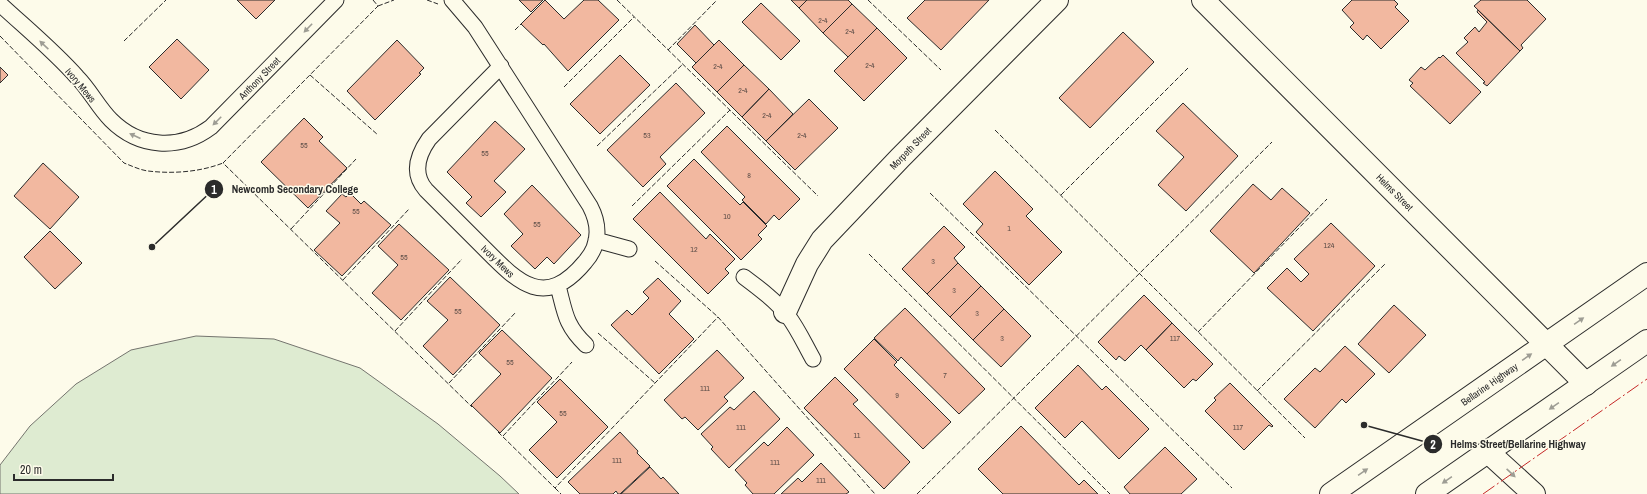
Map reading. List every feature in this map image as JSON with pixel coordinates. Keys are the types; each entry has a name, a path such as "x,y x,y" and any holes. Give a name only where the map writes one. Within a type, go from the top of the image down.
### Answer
{"main road":[{"name":"Morpeth Street","path":"784,312 807,264 822,240 900,158 1057,0"},
{"name":"Helms Street","path":"1203,0 1586,384"},
{"name":"Bellarine Highway","path":"1331,494 1647,274"},
{"path":"1427,494 1647,341"},
{"path":"1488,452 1534,494"}],"lane":[{"name":"Anthony Street","path":"173,143 191,138 211,127 336,0"},
{"path":"452,0 470,20 501,66 590,206 597,225 596,240 592,252 572,277 558,286 569,325 586,345"},
{"name":"Ivory Mews","path":"0,4 79,78 105,113 118,126 142,139 165,144 173,143"},
{"name":"Ivory Mews","path":"501,66 425,144 418,160 417,171 419,179 426,190 511,276 532,286 542,288 558,286"},
{"path":"596,240 628,249"},
{"path":"744,277 762,290 784,312 794,325 813,359"}],"green space":[{"path":"196,336 274,339 360,368 438,424 519,494 0,494 0,465 30,426 76,384 131,350"}],"building":[{"path":"237,0 275,0 256,19"},
{"path":"519,0 543,0 531,12"},
{"path":"545,0 564,19 584,0 598,0 619,20 568,71 544,44 543,45 521,24"},
{"path":"791,0 807,0 799,8"},
{"path":"807,0 848,0 852,4 823,33 799,8"},
{"path":"925,0 989,0 941,50 907,18"},
{"path":"1352,0 1394,0 1398,4 1395,7 1409,21 1381,49 1367,35 1363,40 1350,27 1354,23 1342,10"},
{"path":"1481,0 1527,0 1546,19 1521,45 1523,48 1520,51 1474,6"},
{"path":"761,3 800,41 781,60 742,22"},
{"path":"852,4 877,28 848,57 823,33"},
{"path":"1478,10 1520,51 1487,86 1483,83 1485,82 1456,53 1468,42 1464,38 1475,27 1479,32 1487,22 1477,12"},
{"path":"695,25 714,45 696,63 677,44"},
{"path":"877,28 907,58 864,101 834,71"},
{"path":"1123,32 1154,62 1090,128 1059,98"},
{"path":"177,39 209,70 181,99 149,67"},
{"path":"397,40 424,68 419,73 421,74 375,120 347,91"},
{"path":"719,40 744,65 717,92 692,67"},
{"path":"620,55 650,85 600,134 570,104"},
{"path":"1443,55 1481,92 1450,124 1410,86 1413,83 1409,80 1421,67 1425,70"},
{"path":"744,65 769,89 742,117 717,92"},
{"path":"0,67 8,75 0,83"},
{"path":"676,83 705,113 660,157 666,164 643,187 607,150"},
{"path":"769,89 793,114 766,141 742,117"},
{"path":"809,99 838,128 795,170 766,141"},
{"path":"1183,103 1238,156 1186,211 1158,185 1184,157 1156,131"},
{"path":"304,118 323,137 319,141 347,168 308,208 261,162"},
{"path":"495,121 525,149 494,181 506,192 481,217 466,203 472,197 447,172"},
{"path":"727,126 800,199 779,220 774,215 766,224 742,200 745,197 701,152"},
{"path":"694,159 740,205 743,202 767,226 758,235 762,239 741,260 667,186"},
{"path":"43,163 79,197 50,229 14,196"},
{"path":"995,171 1033,209 1026,216 1062,252 1029,285 976,232 983,224 963,204"},
{"path":"1253,184 1271,200 1282,188 1310,213 1254,273 1210,231"},
{"path":"532,185 581,235 554,264 547,257 535,269 511,246 523,234 504,214"},
{"path":"660,192 706,239 710,234 735,259 725,269 729,273 708,294 633,219"},
{"path":"350,193 361,204 364,201 391,225 342,276 314,250 340,223 326,211 342,194 346,197"},
{"path":"1331,223 1375,266 1313,331 1267,288 1287,268 1301,282 1309,274 1294,259"},
{"path":"399,224 449,270 401,320 372,293 398,265 378,246"},
{"path":"944,226 965,247 954,258 958,263 927,294 902,269"},
{"path":"50,231 82,263 55,289 24,257"},
{"path":"958,263 981,286 950,317 927,294"},
{"path":"450,277 500,325 453,375 423,346 448,320 427,301"},
{"path":"658,278 681,301 669,314 694,339 659,374 611,325 627,310 632,315 649,298 643,292"},
{"path":"981,286 1004,309 973,340 950,317"},
{"path":"1144,295 1172,323 1146,350 1141,345 1125,361 1119,356 1116,360 1098,342"},
{"path":"1394,305 1426,335 1389,373 1358,344"},
{"path":"905,308 985,389 959,414 901,357 898,361 874,338"},
{"path":"1004,309 1031,336 1001,367 973,340"},
{"path":"1172,323 1213,364 1196,381 1193,379 1184,388 1146,350"},
{"path":"502,330 552,378 500,433 471,405 501,374 479,353"},
{"path":"874,339 897,362 894,365 951,422 923,449 844,369"},
{"path":"1345,346 1375,374 1346,403 1342,399 1315,428 1284,399 1315,368 1320,372"},
{"path":"717,350 744,378 724,397 728,401 698,430 685,417 682,419 664,400"},
{"path":"1078,365 1102,390 1106,386 1149,429 1119,459 1082,421 1065,438 1035,408"},
{"path":"835,377 858,400 853,404 910,462 884,489 804,408"},
{"path":"560,379 608,427 557,478 529,450 557,422 537,402"},
{"path":"1230,383 1273,426 1272,427 1269,425 1244,450 1205,411 1216,400 1214,398"},
{"path":"754,391 780,419 729,468 711,449 713,447 701,434 730,407 734,410"},
{"path":"1021,426 1079,485 1084,480 1098,494 1003,494 978,469"},
{"path":"787,427 814,455 774,494 753,494 745,485 747,483 735,470 764,442 768,446"},
{"path":"620,432 650,466 620,494 616,491 613,494 580,494 568,482"},
{"path":"1165,447 1197,479 1181,494 1130,494 1124,487"},
{"path":"821,463 849,492 846,494 781,494 798,478 802,482"},
{"path":"650,467 661,479 663,477 679,494 621,494"}],"fence":[{"path":"124,41 166,0"},
{"path":"373,0 378,6 223,163 472,407"},
{"path":"378,6 394,0"},
{"path":"427,0 438,4"},
{"path":"617,0 818,196"},
{"path":"668,50 717,0"},
{"path":"868,0 941,70"},
{"path":"564,87 634,17"},
{"path":"515,30 522,23"},
{"path":"0,36 124,163 136,168 157,172 186,172 223,163"},
{"path":"597,146 683,64"},
{"path":"1061,195 1188,68"},
{"path":"310,75 378,135"},
{"path":"632,206 730,110"},
{"path":"995,130 1305,438"},
{"path":"917,494 1272,142"},
{"path":"291,229 356,159"},
{"path":"930,193 1232,488"},
{"path":"1198,332 1327,199"},
{"path":"343,280 409,209"},
{"path":"869,254 1110,494"},
{"path":"395,331 462,259"},
{"path":"655,261 718,317 875,494"},
{"path":"1257,391 1385,264"},
{"path":"449,383 516,312"},
{"path":"498,432 555,488 718,317"},
{"path":"598,333 655,383"},
{"path":"503,436 572,362"},
{"path":"555,488 561,494"}],"power":[{"path":"1483,494 1647,379"}],"place":[{"name":"Newcomb Secondary College","path":"152,247"},
{"name":"Helms Street/Bellarine Highway","path":"1364,425"}]}
